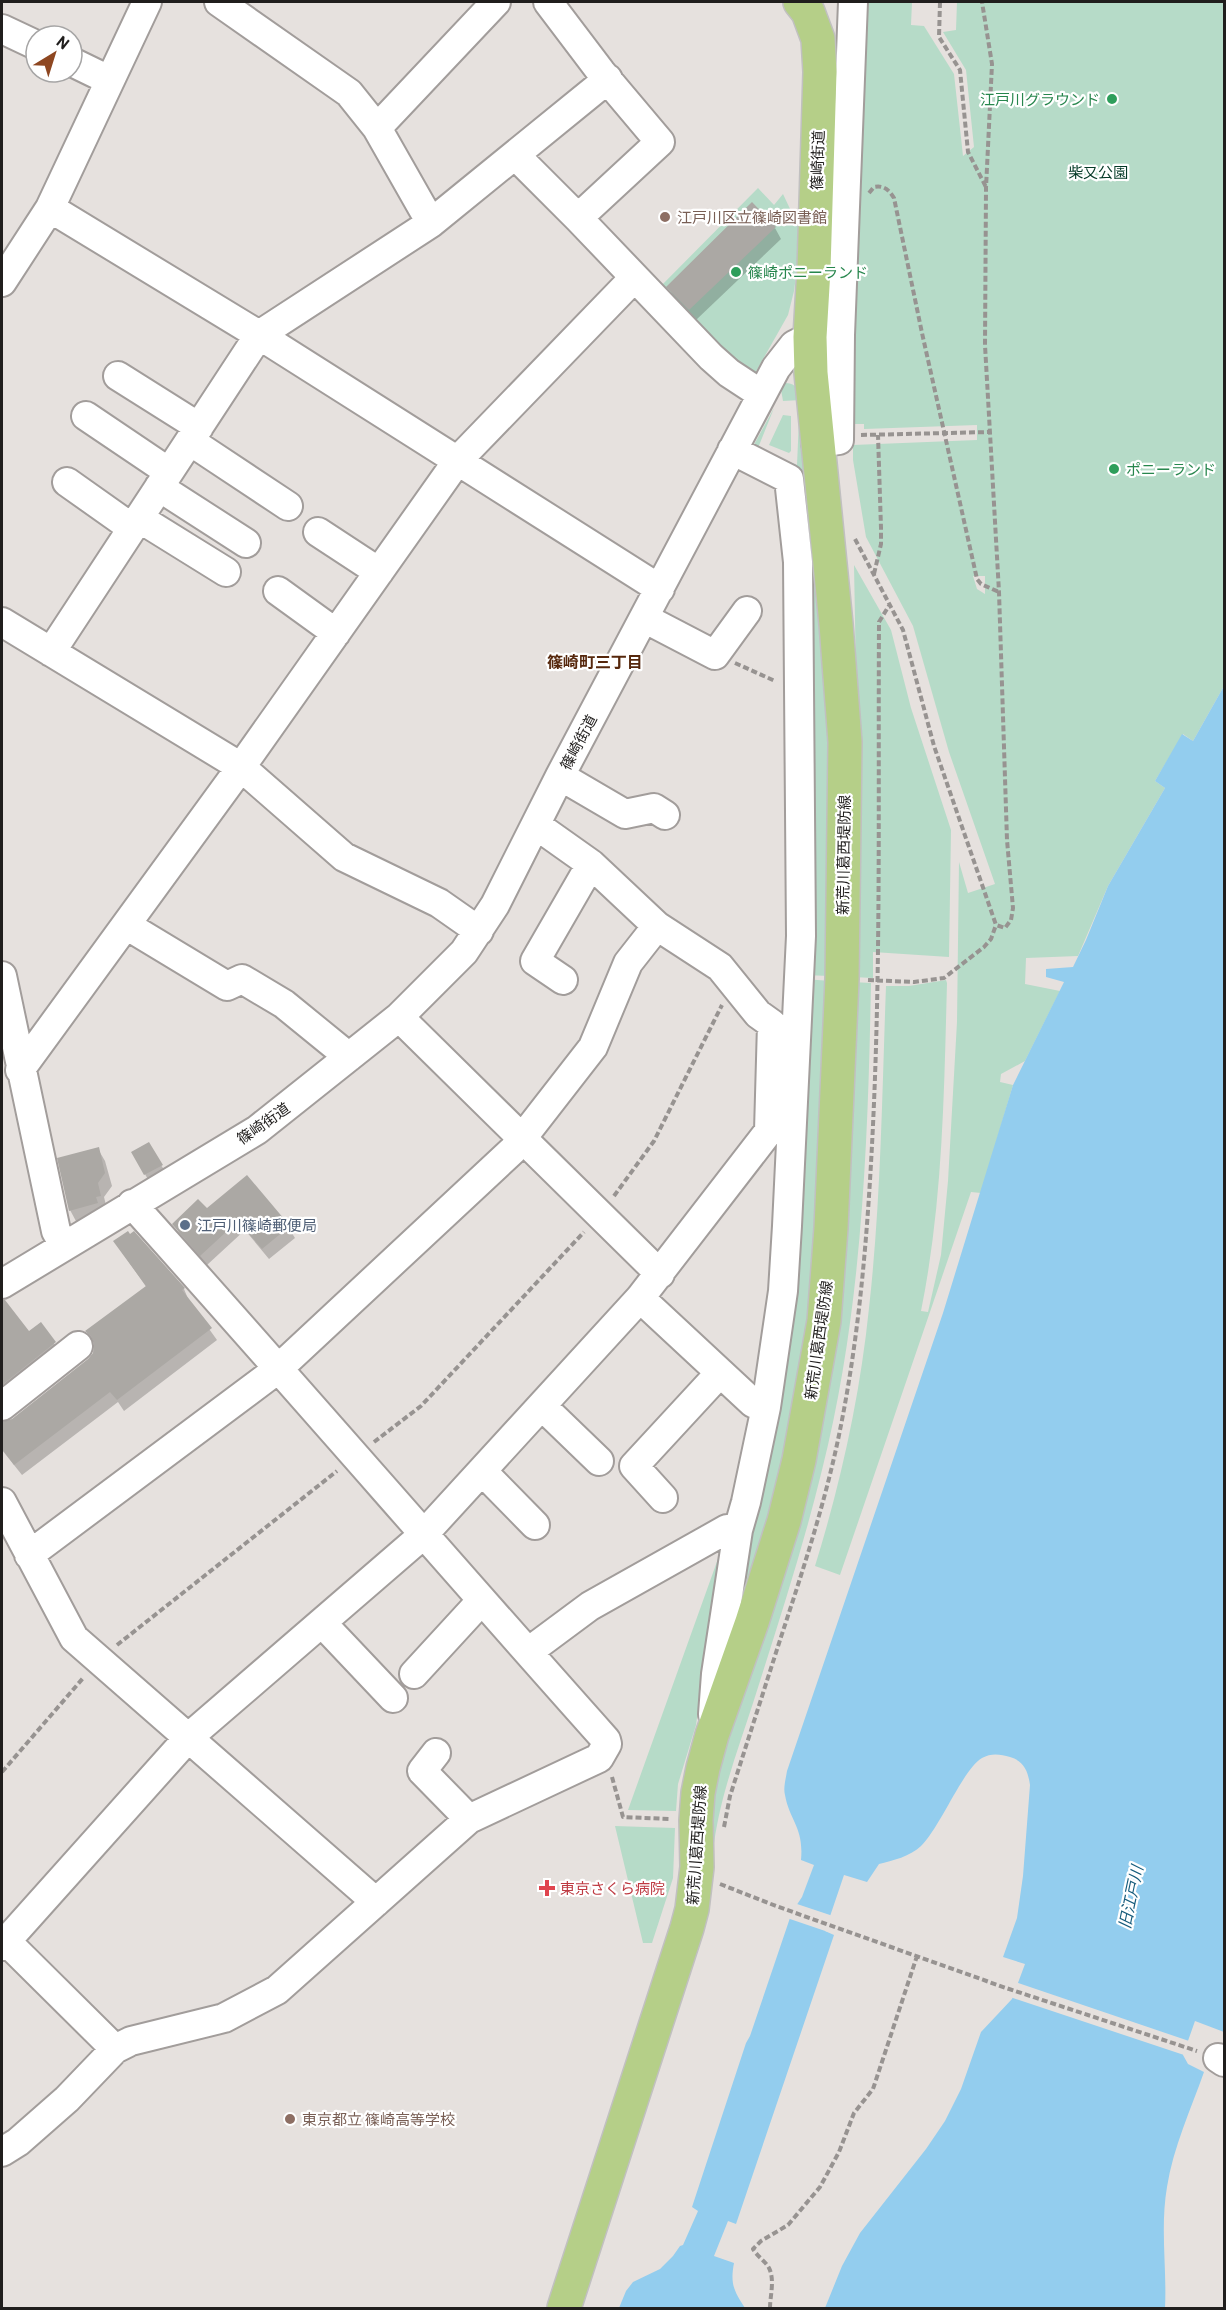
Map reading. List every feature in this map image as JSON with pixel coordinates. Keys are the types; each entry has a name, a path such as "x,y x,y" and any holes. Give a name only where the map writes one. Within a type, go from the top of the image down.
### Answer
{"main road":[{"name":"篠崎街道","path":"800,2 808,12 818,39 820,72 810,337"},
{"name":"新荒川葛西堤防線","path":"564,2308 690,1918 697,1867 698,1793 711,1735 752,1622 784,1521 803,1438 824,1321 831,1228 842,979 845,742 835,613 816,443 810,337"}],"street":[{"path":"2,282 50,208 147,2"},
{"path":"219,2 349,93 377,128 431,223"},
{"path":"377,128 496,2"},
{"path":"548,2 608,80 660,142 578,218"},
{"path":"816,443 839,440 840,335 853,2"},
{"path":"2,29 24,39"},
{"path":"84,68 109,80"},
{"path":"51,652 259,335 431,223 608,80"},
{"path":"515,155 711,357 729,373 761,394"},
{"path":"50,208 259,335 660,589"},
{"path":"20,1070 241,767 458,460 634,278"},
{"name":"篠崎街道","path":"2,1284 257,1130 399,1017 464,952 495,905 560,776 761,394 788,350 798,341 810,337"},
{"path":"118,376 288,506"},
{"path":"86,416 246,543"},
{"path":"711,1735 716,1674 738,1530 746,1502 765,1407 783,1291 801,936 798,562 789,479 732,450"},
{"path":"67,482 135,523 226,572"},
{"path":"318,532 379,573"},
{"path":"278,591 336,633"},
{"path":"644,618 715,655 747,611"},
{"path":"2,622 241,767 344,857 439,903 479,931"},
{"path":"560,776 625,814 654,808 665,815"},
{"path":"115,2049 4,1943 189,1737 423,1535 640,1298 769,1131 772,1024 758,1014 720,967 657,926 591,864 536,825"},
{"path":"563,980 535,961 591,864"},
{"path":"126,925 227,986 242,979 284,1004 349,1057"},
{"path":"29,1555 278,1369 522,1139 593,1047 628,963 657,926"},
{"path":"2,976 20,1070 56,1230 64,1245"},
{"path":"399,1017 660,1274"},
{"path":"2,2152 18,2142 68,2099 115,2049 131,2041 224,2018 277,1990 469,1819 599,1758 606,1749 606,1740 132,1204"},
{"path":"640,1298 719,1374 753,1403 765,1407"},
{"path":"2,1406 78,1346"},
{"path":"663,1498 634,1466 719,1374"},
{"path":"542,1406 599,1461"},
{"path":"482,1471 535,1525"},
{"path":"2,1502 74,1638 376,1902"},
{"path":"528,1652 590,1606 727,1529 738,1530"},
{"path":"414,1674 482,1600"},
{"path":"322,1623 393,1698"},
{"path":"436,1753 422,1771 469,1819"}],"path":[{"path":"940,2 939,37 960,70 968,152 986,188"},
{"path":"982,2 992,64 986,188 985,345 999,592 1007,840 1013,908 1011,920 1005,928 996,925"},
{"path":"865,201 874,187 879,186 890,191 894,198 977,579 985,586 999,592"},
{"path":"866,435 991,432"},
{"path":"874,576 882,528 878,435"},
{"path":"855,538 903,630 934,746 996,925 991,939 984,947 944,978 914,982 871,981"},
{"path":"715,655 774,680 800,688"},
{"path":"2,1772 99,1659 356,1455 422,1406 599,1215 654,1141 733,982"},
{"path":"612,1776 623,1817 680,1820"},
{"path":"717,1873 720,1884 776,1906 1006,1988 1214,2057"},
{"path":"770,2308 772,2279 769,2267 753,2249 761,2241 788,2225 820,2187 839,2152 854,2114 873,2089 917,1956"}],"green space":[{"name":"柴又公園","path":"857,2 912,2 911,25 924,26 954,74 963,156 974,147 966,70 943,32 956,30 957,2 1224,2 1224,686 1193,741 1183,734 1155,781 1165,788 1108,886 1078,956 1026,958 1025,984 1060,991 1025,1061 1001,1074 1000,1082 1013,1085 981,1193 971,1192 840,1575 815,1566 848,1438 865,1341 879,1188 886,986 909,986 946,980 947,983 938,1188 921,1311 928,1312 941,1255 948,1181 957,1022 959,862 968,893 995,884 949,752 913,626 866,537 853,460 853,445 977,440 977,425 864,429 864,424 854,424 854,397 846,397","holes":["973,576 985,576 985,594 977,589"]},
{"name":"篠崎ポニーランド","path":"758,188 774,205 783,194 799,228 799,254 788,315 754,375 744,376 657,290"},
{"path":"786,383 796,388 801,400 783,401 780,384"},
{"path":"774,408 758,448 797,465 799,419 803,416 831,695 830,976 804,975 795,475 750,452"},
{"path":"783,415 791,416 791,451 789,453 769,445"},
{"path":"854,565 891,630 911,708 951,830 949,957 873,952 873,978 853,977 858,784"},
{"path":"804,979 831,981 825,1188 794,1436 724,1675"},
{"path":"852,982 871,983 865,1166 846,1350 815,1499 729,1776 719,1814 713,1853 709,1788 773,1600"},
{"path":"719,1556 696,1725 678,1784 676,1811 628,1810"},
{"path":"615,1826 675,1828 673,1878 652,1943 643,1943"}],"water":[{"name":"旧江戸川","path":"1224,686 1224,2032 1195,2021 1183,2055 1188,2064 1204,2072 1178,2143 1167,2187 1164,2218 1165,2308 825,2308 842,2266 860,2233 945,2121 961,2089 981,2032 1012,1999 1025,1964 1003,1957 1017,1918 1023,1876 1030,1785 1022,1764 1010,1757 996,1754 985,1756 975,1764 929,1837 917,1850 901,1858 879,1864 867,1882 844,1875 825,1931 834,1935 736,2224 728,2221 714,2256 734,2263 732,2276 734,2287 745,2308 619,2308 626,2291 633,2282 660,2269 683,2245 698,2211 692,2207 746,2043 792,1912 802,1897 814,1865 801,1860 799,1832 784,1792 787,1771 943,1313 1013,1085 1064,982 1046,977 1046,969 1073,967 1108,886 1165,788 1155,781 1182,734 1193,741"}],"pier":[{"path":"794,1903 833,1916 829,1930 837,1935 787,1918"},
{"path":"1015,1982 1192,2042 1187,2056 1010,1997"}],"building":[{"path":"752,202 776,227 689,310 666,287"},
{"path":"149,1142 163,1165 144,1175 131,1152"},
{"path":"99,1147 105,1173 98,1183 101,1196 96,1197 98,1203 69,1211 57,1158"},
{"path":"247,1175 290,1226 262,1249 238,1221 200,1256 172,1224 198,1199 207,1208"},
{"path":"128,1231 130,1234 134,1231 185,1288 182,1290 212,1328 117,1400 110,1392 14,1465 2,1449 2,1422 12,1419 88,1359 93,1353 94,1344 91,1336 85,1331 146,1286 113,1241"},
{"path":"2,1300 5,1300 29,1331 41,1322 56,1342 2,1385"}],"place":[{"name":"江戸川グラウンド","path":"1112,99"},
{"name":"江戸川区立篠崎図書館","path":"665,217"},
{"name":"篠崎ポニーランド","path":"736,272"},
{"name":"ポニーランド","path":"1114,469"},
{"name":"江戸川篠崎郵便局","path":"185,1225"},
{"name":"東京さくら病院","path":"547,1888"},
{"name":"東京都立 篠崎高等学校","path":"290,2119"}],"district":[{"name":"篠崎町三丁目","path":"595,661"}]}
